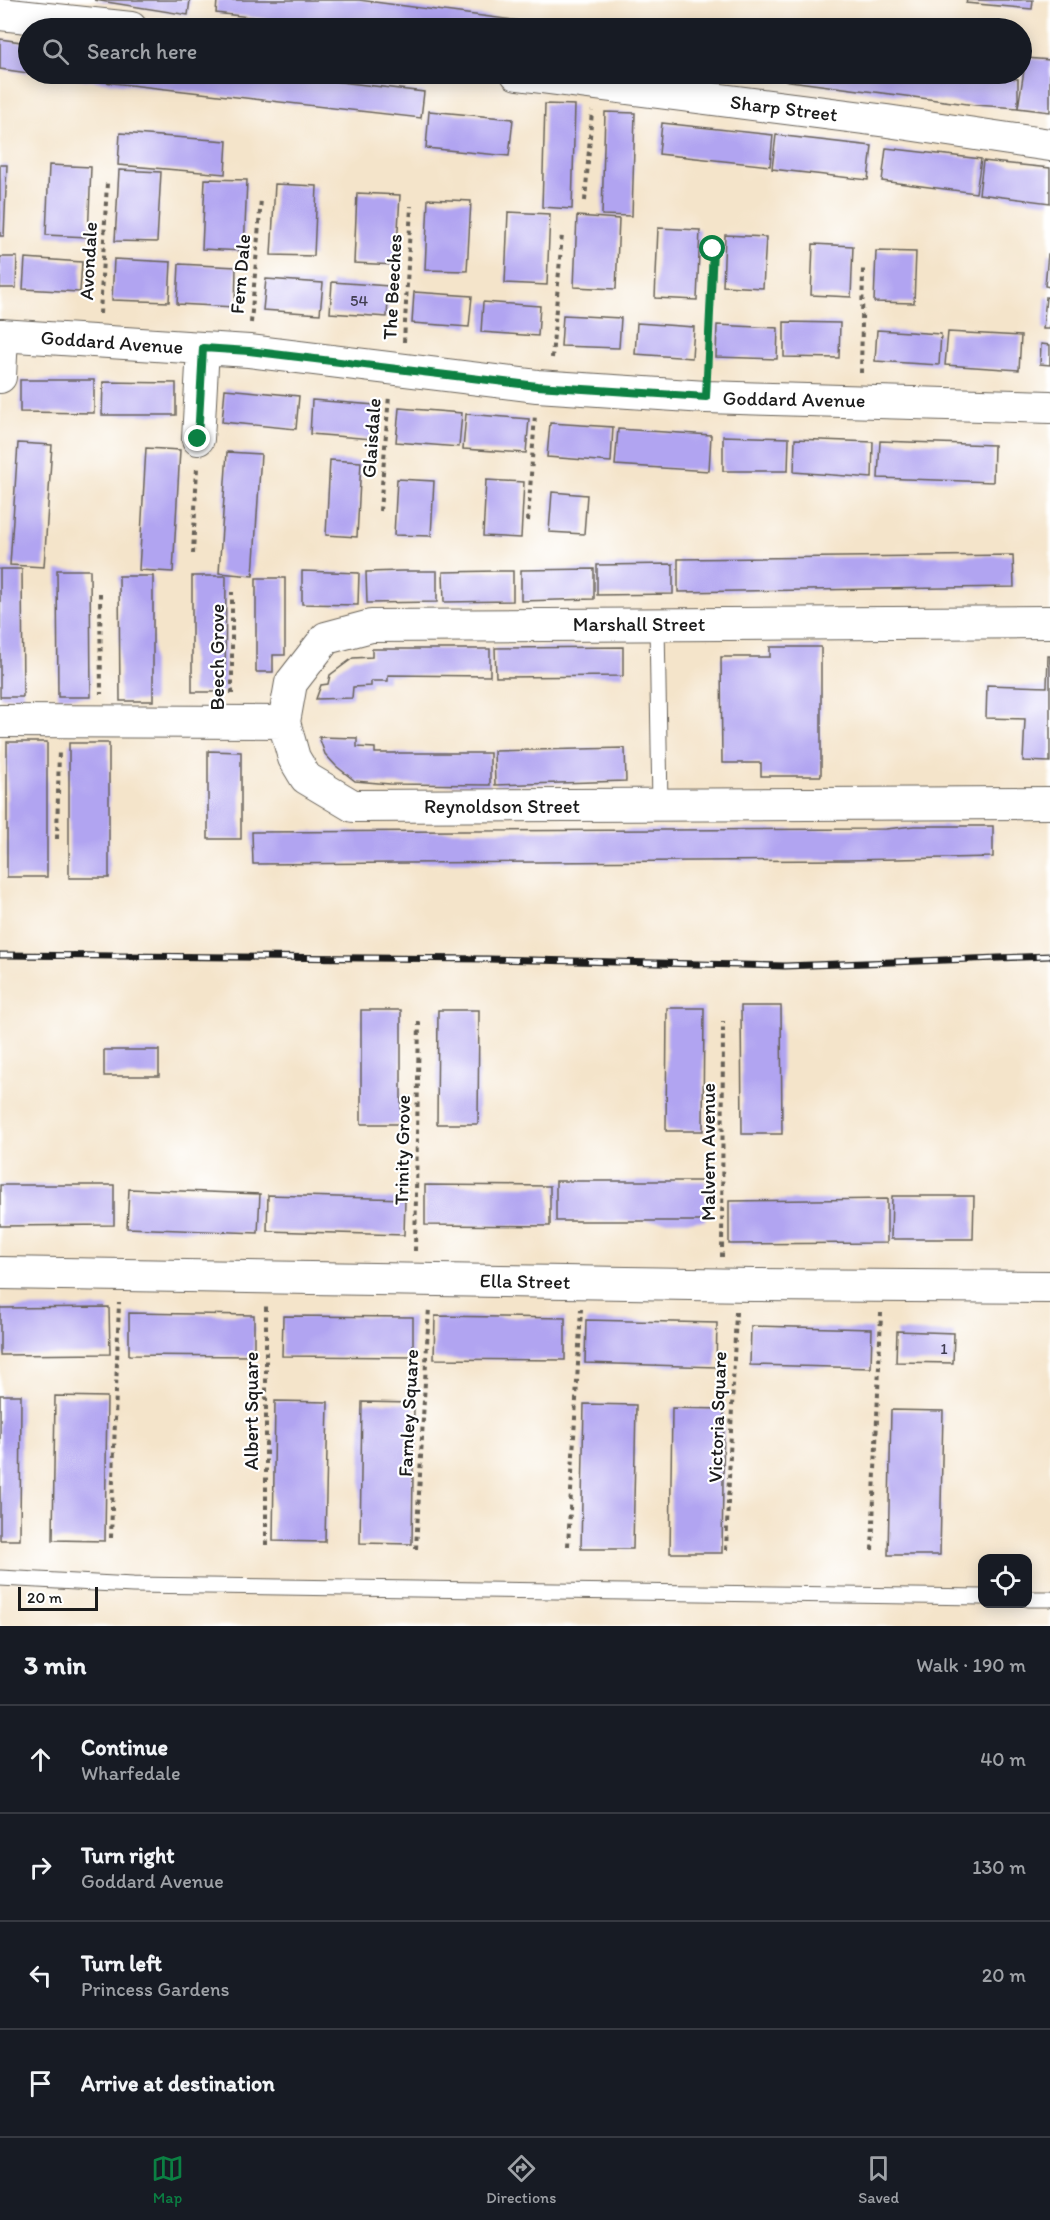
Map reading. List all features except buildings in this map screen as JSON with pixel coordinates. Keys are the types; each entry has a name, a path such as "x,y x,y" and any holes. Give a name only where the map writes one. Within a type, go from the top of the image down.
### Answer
{"street":[{"path":"0,14 37,18"},
{"name":"Sharp Street","path":"602,84 887,121 1050,145"},
{"path":"0,377 1,335"},
{"name":"Goddard Avenue","path":"1,335 249,351 543,386 706,397 1050,407"},
{"path":"198,439 203,348"},
{"name":"Marshall Street","path":"284,722 291,683 326,638 371,626 1050,622"},
{"path":"0,721 284,722"},
{"name":"Reynoldson Street","path":"284,722 294,758 306,778 353,806 1050,803"},
{"name":"Ella Street","path":"0,1273 1050,1287"}],"lane":[{"path":"657,624 660,805"},
{"path":"0,1578 133,1585 978,1597"},
{"path":"1032,1599 1050,1599"}],"path":[{"path":"585,201 594,84"},
{"name":"Avondale","path":"99,341 107,183"},
{"name":"Fern Dale","path":"249,351 261,199"},
{"name":"The Beeches","path":"397,369 411,206"},
{"path":"528,521 562,234"},
{"path":"706,397 713,249"},
{"path":"861,401 863,269"},
{"name":"Glaisdale","path":"380,511 397,369"},
{"path":"193,554 198,439"},
{"name":"Beech Grove","path":"231,722 232,592"},
{"path":"100,593 101,722"},
{"path":"57,839 59,721"},
{"name":"Trinity Grove","path":"419,1021 422,1279"},
{"name":"Malvern Avenue","path":"723,1021 730,1284"},
{"path":"111,1538 120,1275"},
{"name":"Albert Square","path":"266,1277 266,1545"},
{"name":"Farnley Square","path":"416,1549 422,1279"},
{"path":"568,1546 582,1282"},
{"name":"Victoria Square","path":"726,1550 730,1284"},
{"path":"872,1550 882,1286"}],"railway":[{"path":"0,955 489,959 785,966 1050,956"}],"route":[{"path":"198,439 203,348 249,351 537,386 706,397 713,249"}]}
